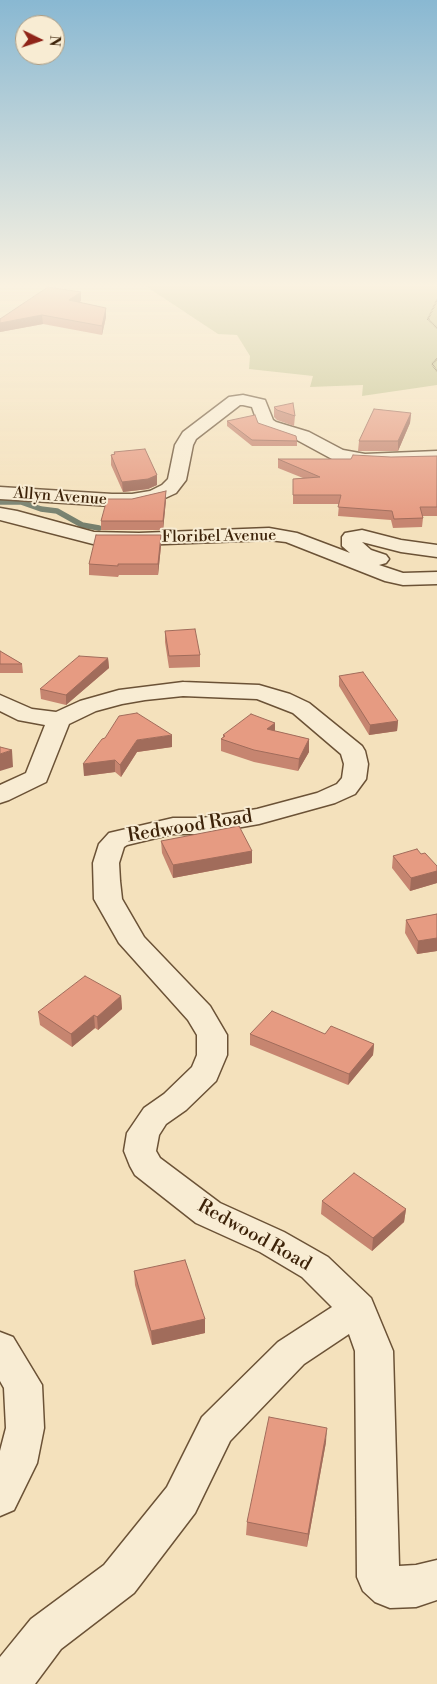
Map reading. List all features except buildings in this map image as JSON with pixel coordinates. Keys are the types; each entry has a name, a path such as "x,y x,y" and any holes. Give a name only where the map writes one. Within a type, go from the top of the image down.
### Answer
{"street":[{"name":"Allyn Avenue","path":"0,492 112,500 132,500 156,495 168,490 177,480 184,445 189,436 236,401 243,400 259,404 265,422 270,426 303,436 338,455 365,459 437,456"},
{"name":"Floribel Avenue","path":"0,514 10,515 92,538 139,539 233,534 269,534 290,537 392,577 403,579 435,578"},
{"name":"Floribel Avenue","path":"435,578 364,554 352,546 352,537 362,536 401,546 437,551"},
{"name":"Redwood Road","path":"59,720 88,706 144,693 183,689 259,692 301,708 353,751 356,764 354,779 346,789 326,798 260,816 202,826 173,826 118,838 112,844 107,858 106,881 108,899 133,943 199,1013 212,1035 212,1055 205,1073 175,1102 155,1116 143,1133 140,1151 147,1166 208,1213 272,1242 315,1268 358,1309 374,1351 378,1577 390,1587 416,1586 437,1580"},
{"path":"0,702 26,715 59,720 37,778 0,795"},
{"path":"10,1684 16,1673 46,1634 119,1579 181,1500 216,1429 291,1353 358,1309"},
{"path":"0,1348 23,1385 25,1428 17,1463 0,1497"}],"green space":[{"path":"250,362 437,362 437,385 362,396 363,385 310,387 313,376 249,369"}],"waterway":[{"path":"0,502 21,502 41,509 57,511 82,525 99,528"}]}
